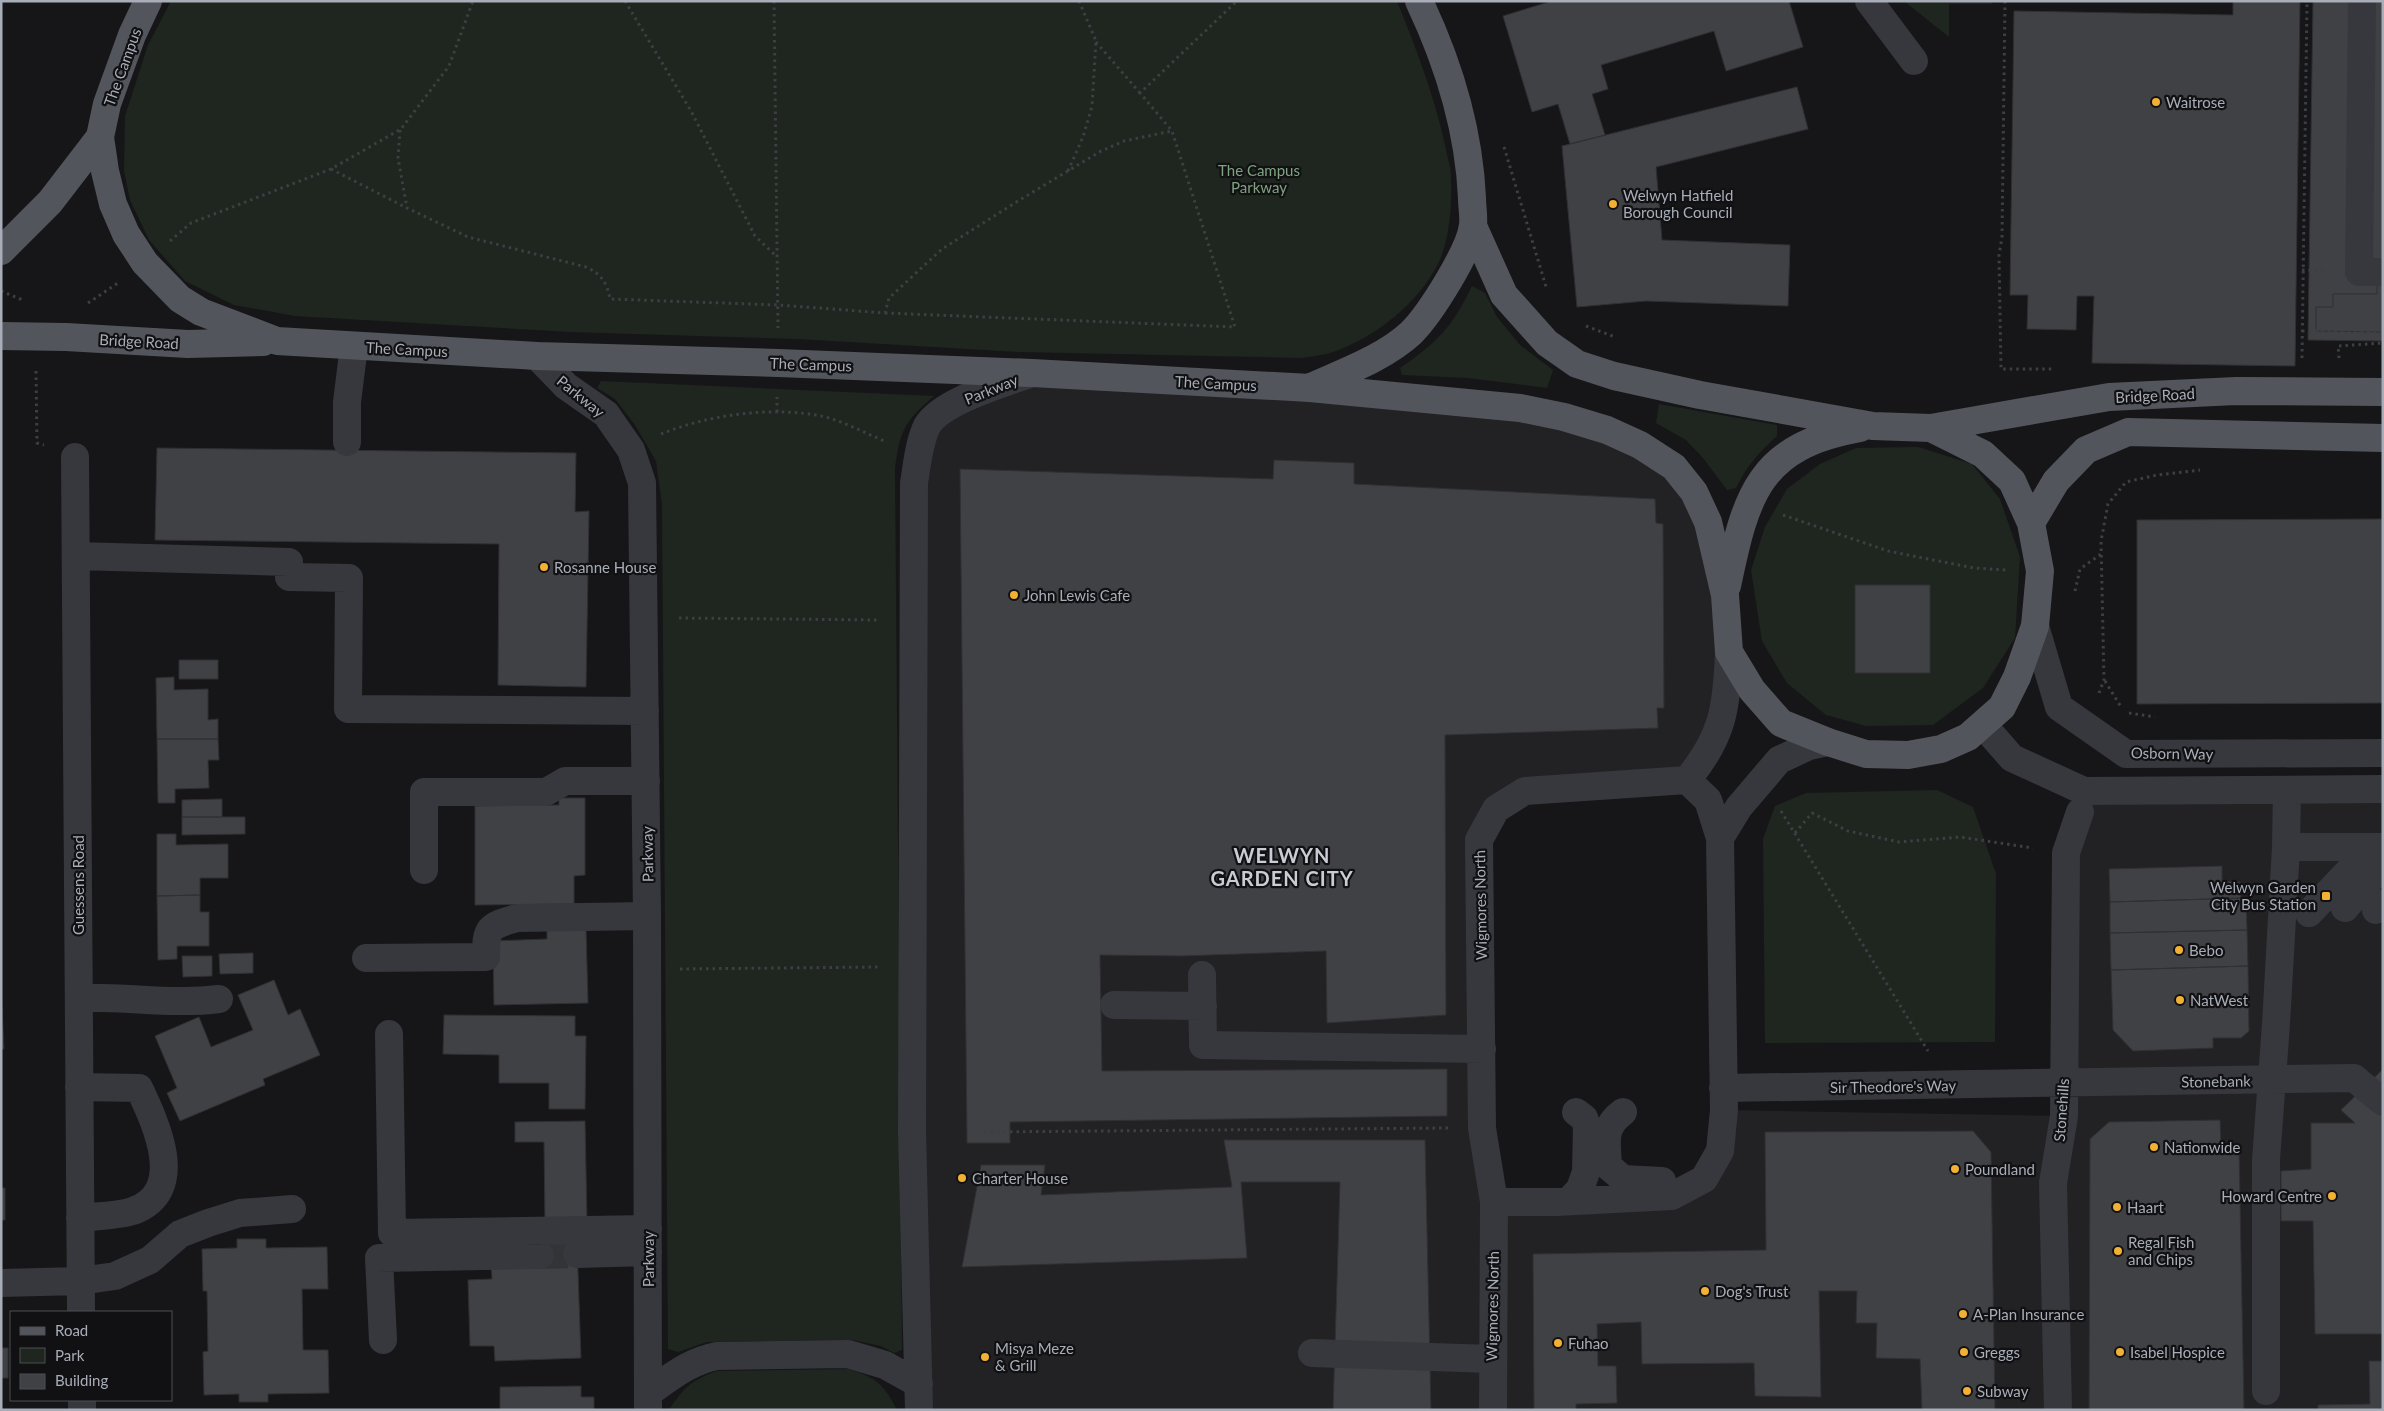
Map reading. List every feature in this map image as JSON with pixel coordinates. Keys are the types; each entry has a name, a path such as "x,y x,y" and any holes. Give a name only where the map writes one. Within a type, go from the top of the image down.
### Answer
{"main road":[{"name":"The Campus","path":"148,1 132,35 107,104 100,137 105,172 113,204 126,234 145,263 180,299 201,312 277,341 537,356 1032,373 1310,388 1376,357 1411,333 1446,286 1473,226 1470,172 1460,119 1434,33 1419,1"},
{"path":"1,251 50,202 100,137"},
{"path":"1310,388 1520,408 1572,419 1607,430 1640,445 1674,467 1694,492 1708,522 1725,595 1729,652 1752,690 1781,723 1828,742 1866,754 1908,755 1941,749 1968,737 2002,707 2017,677 2035,626 2040,571 2032,522 2012,481 1983,454 1931,428 1873,426 1700,395 1614,376 1578,364 1547,343 1504,295 1473,226"},
{"name":"Bridge Road","path":"1,336 66,337 188,344 277,341"},
{"name":"Bridge Road","path":"1931,428 2127,396 2236,391 2383,392"},
{"path":"1725,595 1737,539 1753,493 1776,462 1807,443 1823,437 1873,426"},
{"path":"2032,522 2056,481 2086,450 2128,432 2383,438"}],"street":[{"path":"1869,1 1914,61"},
{"path":"2362,1 2371,272"},
{"path":"347,442 347,402 354,346"},
{"name":"Parkway","path":"537,356 566,386 606,414 631,450 642,483 647,916 648,1402"},
{"name":"Parkway","path":"919,1397 912,1132 914,483 919,454 927,427 937,415 963,398 1032,373"},
{"name":"Guessens Road","path":"75,457 81,1311"},
{"path":"76,556 289,562 289,577 349,578 348,709 645,711"},
{"name":"Osborn Way","path":"2035,626 2059,707 2126,754 2383,753"},
{"path":"1494,1202 1672,1196 1704,1179 1720,1151 1723,1088 1720,838 1708,800 1687,780 1706,758 1719,728 1728,690 1729,652"},
{"path":"1983,725 2012,758 2084,791 2383,789"},
{"path":"1720,838 1739,807 1779,760 1809,746 1828,742"},
{"name":"Wigmores North","path":"1493,1410 1494,1202 1482,1128 1480,840 1496,809 1526,791 1687,780"},
{"path":"424,870 424,792 546,792 565,781 646,781"},
{"path":"2276,1024 2286,848 2287,790"},
{"name":"Stonehills","path":"2058,1410 2053,1183 2064,1116 2066,853 2080,812"},
{"path":"2286,848 2379,853"},
{"path":"2344,908 2379,853"},
{"path":"2309,913 2379,853"},
{"path":"366,958 486,957 486,936 489,930 499,923 517,918 647,916"},
{"path":"2266,1391 2266,1080 2259,1042 2290,1008 2289,958"},
{"path":"1202,975 1203,1045 1482,1049"},
{"path":"78,998 117,997 178,1003 219,999"},
{"path":"1114,1005 1203,1006"},
{"path":"389,1034 392,1233 648,1241"},
{"name":"Stonebank","path":"2064,1084 2354,1078 2373,1095"},
{"name":"Sir Theodore's Way","path":"1723,1088 2064,1084"},
{"path":"79,1087 138,1088 150,1111 165,1154 163,1178 152,1201 132,1211 80,1218"},
{"path":"1568,1201 1580,1189 1586,1172 1587,1126 1584,1118 1576,1112"},
{"path":"1623,1112 1614,1118 1607,1130 1608,1166 1623,1179 1647,1182 1704,1179"},
{"path":"1,1283 80,1280 115,1276 150,1260 180,1234 208,1223 240,1213 292,1209"},
{"path":"577,1254 648,1241"},
{"path":"383,1340 379,1258 540,1254"},
{"path":"1312,1353 1492,1359"},
{"name":"Parkway","path":"648,1402 682,1368 701,1359 718,1356 848,1354 885,1366 919,1397"}],"path":[{"path":"166,245 191,223 331,169 400,129 449,66 473,1"},
{"path":"625,1 691,111 755,236 777,258"},
{"path":"774,1 778,363"},
{"path":"331,169 468,237 586,268 600,274 608,289 610,299 778,305 885,313 1235,327 1172,131 1096,41 1079,1"},
{"path":"1140,93 1237,1"},
{"path":"2005,1 2002,237 1999,255 2001,369 2060,370"},
{"path":"2302,349 2307,1"},
{"path":"1068,172 1083,137 1092,106 1096,41"},
{"path":"400,129 398,158 407,208"},
{"path":"885,313 889,298 942,249 1100,151 1124,141 1172,131"},
{"path":"1501,138 1549,296"},
{"path":"83,307 123,280"},
{"path":"1585,326 1619,339"},
{"path":"2302,331 2383,332"},
{"path":"2339,364 2338,346 2383,343"},
{"path":"46,369 36,369 37,443 75,457"},
{"path":"655,436 680,426 727,416 777,412 817,415 919,454"},
{"path":"2098,696 2104,680 2101,554 2108,504 2126,482 2157,475 2200,470 2200,462"},
{"path":"1783,514 1888,551 1974,568 2011,570"},
{"path":"2080,569 2101,554"},
{"path":"644,618 913,620"},
{"path":"1756,786 1771,797 1796,833 1950,1085"},
{"path":"1796,833 1812,813 1848,831 1900,842 1960,837 2066,853"},
{"path":"647,970 912,967"},
{"path":"984,1132 1457,1128"}],"shaded area":[{"path":"1032,373 1607,430 1694,492 1729,652 1687,780 1525,791 1480,840 1494,1202 1704,1179 1724,1110 2063,1116 2076,805 2383,801 2383,1410 920,1410 927,427"}],"green space":[{"name":"The Campus Parkway","path":"171,1 1397,1 1430,90 1449,162 1451,200 1448,233 1438,264 1430,278 1408,305 1381,327 1351,345 1328,354 1302,358 1019,352 798,339 570,332 295,316 234,305 185,281 149,240 130,200 124,171 125,116 148,45"},
{"path":"1904,1 1992,1 1992,4 1949,4 1949,37"},
{"path":"1472,286 1485,293 1497,317 1520,345 1553,370 1547,388 1468,378 1402,375 1400,368 1443,333 1458,312"},
{"path":"601,381 934,396 916,412 906,427 899,444 895,468 902,1350 894,1353 881,1346 853,1340 707,1342 678,1352 668,1349 662,504 656,461 635,425 615,399 597,388"},
{"path":"1659,404 1777,425 1777,436 1754,460 1736,488 1727,490 1703,458 1686,440 1656,423"},
{"path":"1918,447 1972,464 2000,499 2020,557 2015,638 1983,688 1933,725 1866,726 1826,715 1787,683 1762,641 1751,570 1765,527 1787,489 1820,464 1856,448"},
{"path":"1937,790 1973,807 1996,874 1995,1042 1765,1043 1763,839 1775,806 1806,793"},
{"path":"848,1369 865,1375 878,1383 888,1394 897,1410 669,1410 679,1395 689,1385 717,1371"}],"building":[{"path":"1552,1 1789,1 1803,47 1726,71 1714,31 1601,65 1608,89 1592,94 1605,135 1570,144 1558,104 1532,112 1503,16"},
{"name":"Waitrose","path":"2233,1 2300,1 2295,366 2092,363 2094,296 2077,296 2076,330 2027,329 2028,295 2010,295 2014,11 2233,15"},
{"path":"2313,1 2383,1 2383,341 2308,340"},
{"name":"Welwyn Hatfield Borough Council","path":"1797,87 1808,129 1656,167 1662,240 1790,245 1788,306 1646,301 1577,307 1562,146"},
{"path":"2377,284 2383,284 2383,332 2316,331 2316,307 2333,307 2333,294 2377,294"},
{"name":"Rosanne House","path":"157,448 576,453 575,512 589,511 586,687 498,685 499,544 155,540"},
{"path":"1274,460 1354,463 1354,484 1655,499 1656,523 1663,524 1664,708 1657,708 1658,728 1445,735 1446,1015 1327,1023 1326,951 1182,956 1100,955 1102,1071 1447,1069 1447,1116 1010,1122 1010,1143 967,1143 960,469 1273,479"},
{"path":"2383,519 2383,703 2137,704 2137,520"},
{"path":"1855,585 1930,585 1930,673 1855,673"},
{"path":"179,660 218,660 218,679 179,679"},
{"path":"174,677 174,690 208,689 208,720 218,719 218,739 157,739 156,678"},
{"path":"157,739 218,739 219,760 208,760 209,788 175,789 175,803 158,803"},
{"path":"559,798 585,798 585,875 574,876 574,904 475,905 475,806 559,805"},
{"path":"222,799 222,817 182,817 182,800"},
{"path":"182,817 245,817 245,834 182,835"},
{"path":"157,834 176,834 176,845 228,844 228,878 200,878 200,895 157,896"},
{"path":"2222,866 2222,881 2240,882 2241,898 2110,902 2109,869"},
{"path":"200,895 200,912 209,912 209,946 177,946 177,959 158,960 157,896"},
{"path":"2246,898 2247,930 2110,933 2110,902"},
{"path":"547,930 586,930 588,1003 494,1005 493,941 547,939"},
{"name":"Bebo","path":"2247,930 2248,966 2111,970 2110,933"},
{"path":"253,953 253,973 220,974 219,954"},
{"path":"182,956 212,956 212,976 183,977"},
{"name":"NatWest","path":"2248,966 2249,1031 2241,1038 2213,1038 2213,1048 2133,1051 2113,1030 2111,970"},
{"path":"274,980 288,1015 300,1009 320,1055 263,1079 265,1085 180,1121 167,1093 177,1088 155,1036 199,1017 211,1047 253,1030 238,995"},
{"path":"1,985 4,1049 1,1049"},
{"path":"444,1015 575,1016 575,1036 586,1036 585,1109 549,1109 549,1083 499,1083 499,1055 443,1054"},
{"name":"Howard Centre","path":"2383,1069 2383,1334 2315,1334 2313,1221 2281,1221 2281,1171 2311,1169 2311,1123 2355,1123 2341,1110"},
{"path":"2220,1120 2221,1148 2239,1147 2244,1410 2089,1410 2090,1139 2109,1122"},
{"path":"585,1121 587,1222 545,1222 544,1142 515,1142 515,1122"},
{"path":"1973,1131 1991,1152 1995,1410 1922,1410 1920,1359 1876,1358 1877,1323 1856,1323 1857,1291 1819,1291 1821,1397 1755,1396 1754,1363 1642,1364 1641,1322 1597,1324 1598,1366 1616,1366 1617,1403 1576,1404 1576,1410 1534,1410 1533,1254 1766,1250 1765,1132"},
{"path":"1224,1140 1425,1140 1431,1410 1333,1410 1340,1182 1241,1182 1247,1258 962,1267 981,1165 1045,1165 1041,1195 1232,1187"},
{"path":"1,1188 5,1188 5,1220 1,1220"},
{"path":"237,1239 266,1239 266,1248 327,1247 328,1289 302,1289 303,1350 328,1350 329,1393 268,1394 268,1402 239,1402 239,1394 204,1395 203,1352 208,1351 207,1291 203,1291 202,1249 237,1248"},
{"path":"577,1243 581,1358 495,1361 494,1346 470,1346 468,1280 492,1279 491,1263 540,1245"},
{"path":"1,1348 8,1348 8,1378 1,1378"},
{"path":"2369,1361 2383,1361 2383,1410 2318,1410 2318,1405 2370,1404"},
{"path":"581,1386 581,1397 594,1397 594,1410 500,1410 500,1387"}],"tunnel":[{"path":"540,1255 577,1254"}],"place":[{"name":"Waitrose","path":"2156,102"},
{"name":"Welwyn Hatfield Borough Council","path":"1613,204"},
{"name":"Rosanne House","path":"544,567"},
{"name":"John Lewis Cafe","path":"1014,595"},
{"name":"Welwyn Garden City Bus Station","path":"2326,896"},
{"name":"Bebo","path":"2179,950"},
{"name":"NatWest","path":"2180,1000"},
{"name":"Nationwide","path":"2154,1147"},
{"name":"Poundland","path":"1955,1169"},
{"name":"Charter House","path":"962,1178"},
{"name":"Howard Centre","path":"2332,1196"},
{"name":"Haart","path":"2117,1207"},
{"name":"Regal Fish and Chips","path":"2118,1251"},
{"name":"Dog's Trust","path":"1705,1291"},
{"name":"A-Plan Insurance","path":"1963,1314"},
{"name":"Fuhao","path":"1558,1343"},
{"name":"Greggs","path":"1964,1352"},
{"name":"Isabel Hospice","path":"2120,1352"},
{"name":"Misya Meze & Grill","path":"985,1357"},
{"name":"Subway","path":"1967,1391"}],"district":[{"name":"WELWYN GARDEN CITY","path":"1282,866"}]}
